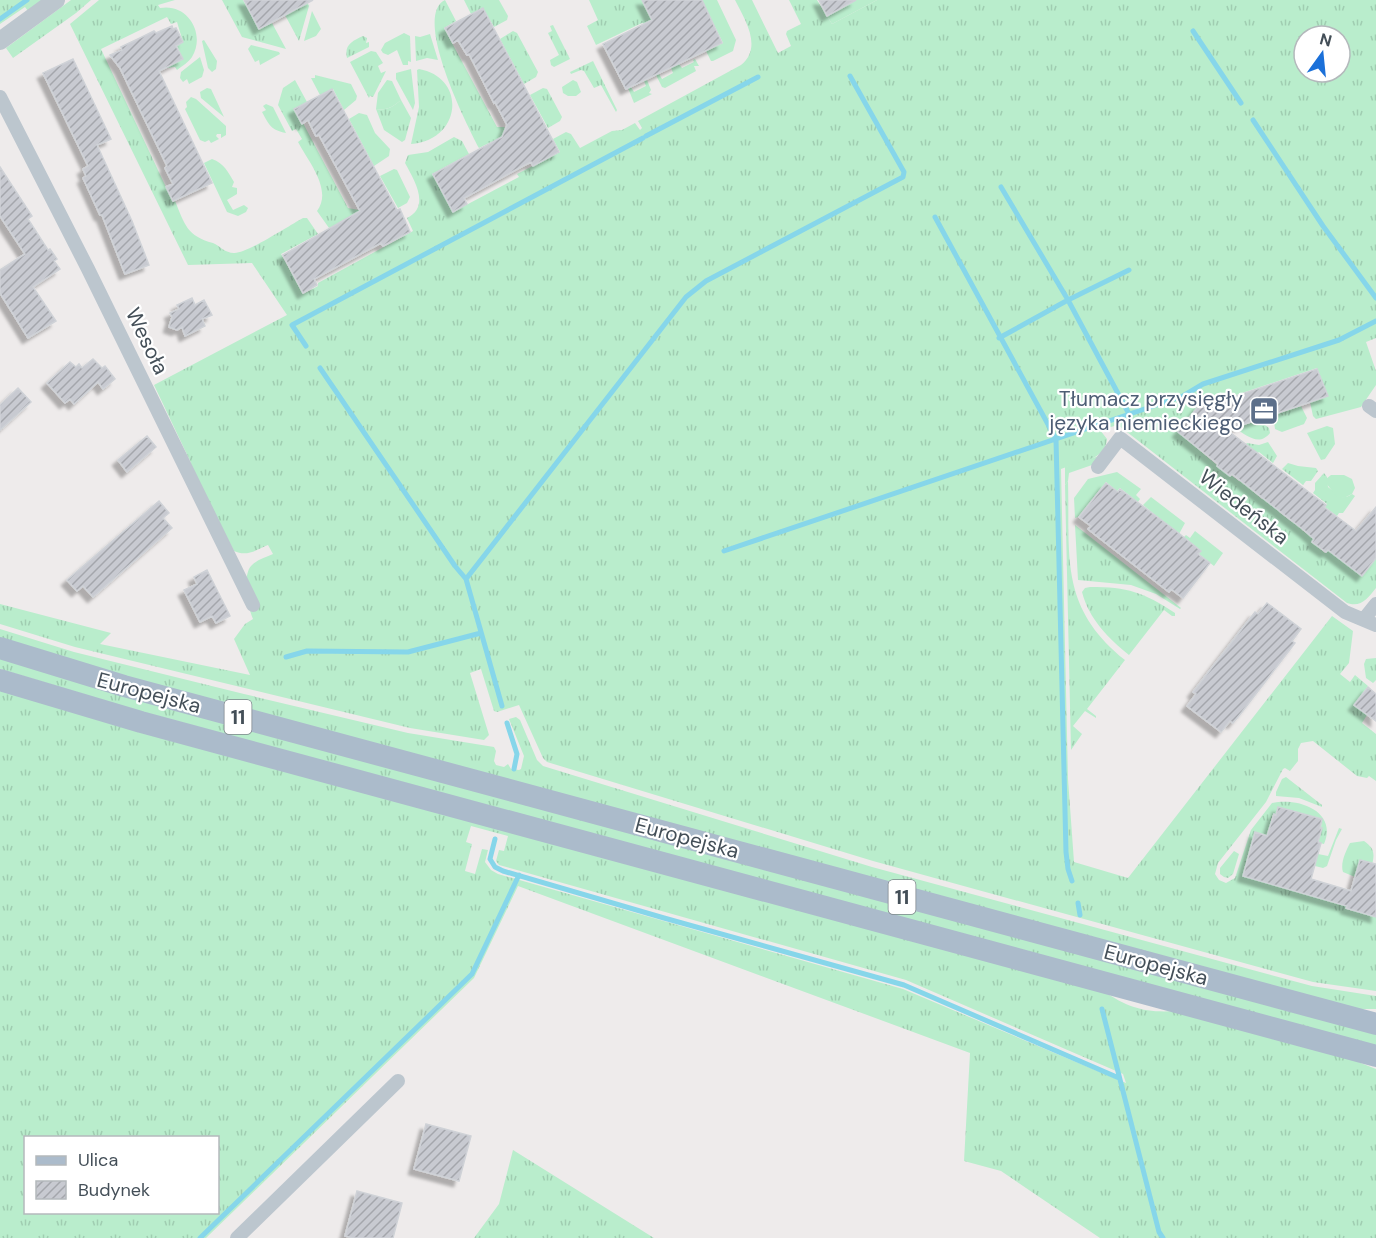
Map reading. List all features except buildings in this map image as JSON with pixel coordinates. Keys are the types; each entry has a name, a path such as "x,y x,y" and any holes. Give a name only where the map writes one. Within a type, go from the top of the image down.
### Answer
{"main road":[{"name":"Europejska","path":"0,648 124,686 1376,1024"},
{"name":"Europejska","path":"0,680 151,724 1376,1056"}],"street":[{"path":"0,41 56,0"},
{"name":"Wesoła","path":"0,97 88,269 252,605"},
{"name":"Wiedeńska","path":"1098,467 1120,438 1345,612 1370,622"},
{"path":"1370,622 1376,604"},
{"path":"237,1238 398,1081"}],"green space":[{"path":"0,0 42,0 28,11 25,7 0,24"},
{"path":"71,0 91,0 13,58 6,48"},
{"path":"99,0 175,0 158,5 160,8 179,10 192,22 197,39 196,48 192,57 177,70 175,67 165,68 183,59 177,46 183,42 177,22 171,24 167,17 101,49 173,202 175,201 192,233 216,244 225,251 234,253 248,249 303,218 307,218 318,234 281,254 303,294 318,286 318,283 413,231 407,218 418,207 419,200 416,185 405,163 408,155 428,152 454,137 462,141 469,154 432,174 453,212 519,177 517,174 560,152 553,139 566,132 571,134 580,148 612,131 622,130 635,123 640,130 642,128 638,121 741,65 751,50 751,42 747,25 735,0 752,0 778,53 791,46 787,31 801,24 789,0 817,0 832,24 877,0 1376,0 1376,338 1366,342 1376,371 1376,385 1361,407 1316,419 1313,416 1310,402 1328,396 1317,368 1227,398 1226,396 1213,401 1206,409 1200,404 1178,432 1230,476 1239,481 1242,478 1262,499 1265,496 1281,509 1279,512 1292,522 1294,519 1304,527 1302,530 1314,539 1312,542 1325,553 1328,550 1337,555 1362,576 1375,560 1376,555 1376,588 1360,603 1347,603 1118,425 1100,430 1107,439 1102,452 1090,460 1061,469 1068,779 1074,862 1128,878 1332,616 1353,631 1349,663 1340,674 1350,682 1355,675 1368,686 1354,705 1367,715 1362,723 1376,734 1376,781 1369,776 1367,778 1357,776 1313,741 1301,743 1298,749 1298,761 1290,771 1283,769 1266,802 1218,863 1215,874 1219,880 1226,883 1235,878 1251,830 1272,803 1293,802 1313,809 1321,815 1325,823 1327,833 1324,844 1316,842 1320,835 1322,819 1278,807 1271,821 1274,822 1270,836 1255,832 1243,876 1346,906 1346,909 1353,911 1354,908 1374,917 1376,915 1376,991 1313,982 873,861 547,762 543,758 519,705 494,711 481,669 470,673 489,735 484,740 410,728 75,647 0,624 0,604 111,633 100,644 250,675 234,639 245,624 253,619 247,592 248,571 256,562 273,554 268,545 247,553 234,551 191,468 191,463 154,385 287,315 252,263 188,265 70,24"},
{"path":"222,0 243,0 259,29 272,23 286,49 242,37"},
{"path":"293,0 306,0 309,6 299,41 285,15 298,8"},
{"path":"445,0 456,21 444,28 497,127 504,127 509,135 479,148 454,95 438,48 435,27 436,10"},
{"path":"464,0 499,0 508,16 507,20 494,27 483,8 471,14"},
{"path":"589,0 642,0 645,7 660,12 652,26 642,23 596,45 587,26 598,20"},
{"path":"702,0 717,0 736,40 733,51 713,61 706,51 723,43"},
{"path":"856,0 877,0 832,24 827,16"},
{"path":"312,11 321,29 316,36 304,41"},
{"path":"553,25 570,59 554,67 550,60 559,55 548,33 552,31 550,26"},
{"path":"513,31 517,33 538,72 536,77 524,84 500,39"},
{"path":"404,33 410,36 411,62 408,61 408,65 403,65 397,50 388,55 381,50 385,43"},
{"path":"430,34 438,60 427,58 416,61 415,36"},
{"path":"363,36 367,38 366,43 369,42 369,47 347,58 346,54 350,44"},
{"path":"204,40 217,61 216,69 212,72 208,68 202,41"},
{"path":"251,45 280,54 260,65 259,60 255,62 248,49"},
{"path":"371,51 376,52 383,63 378,66 381,73 386,71 373,97 369,98 350,62"},
{"path":"200,57 204,70 202,77 189,84 187,79 183,82 180,78 181,72"},
{"path":"695,59 699,66 694,66 696,71 665,88 662,87 656,75 659,74 662,79 673,73 671,68 679,64 682,68 694,62"},
{"path":"593,61 616,112 601,85 594,88 584,71 571,74 570,72"},
{"path":"411,69 415,103 413,110 396,79 396,73"},
{"path":"417,70 435,75 445,84 451,96 452,109 448,121 440,132 428,140 411,144 419,107"},
{"path":"315,75 351,84 357,96 356,100 344,110 333,89 320,95 311,78 315,78"},
{"path":"295,80 307,102 303,123 348,208 359,210 364,220 342,224 341,222 329,228 317,211 321,203 321,185 298,142 302,139 296,129 292,131 278,105 283,88"},
{"path":"387,80 392,81 401,100 389,108 376,109 378,93"},
{"path":"573,80 577,82 581,92 576,96 568,96 563,93 562,87"},
{"path":"647,80 651,90 649,93 652,94 634,103 628,88 631,87 634,92 646,86 644,81"},
{"path":"207,88 211,89 224,117 201,98 200,92"},
{"path":"543,88 547,89 562,117 560,121 548,128 530,95"},
{"path":"191,97 226,126 226,135 221,138 221,134 217,134 219,139 211,143 209,140 205,142 200,140 185,109 186,102"},
{"path":"401,100 411,118 405,140 402,142 384,130 376,109 389,108"},
{"path":"266,104 273,107 286,133 269,124 262,112 266,110 263,106"},
{"path":"359,113 367,115 375,133 390,149 389,156 374,166 349,119"},
{"path":"212,159 225,168 234,182 232,187 237,188 237,194 227,200 233,210 244,205 248,208 246,212 238,216 227,212 204,163"},
{"path":"394,169 397,170 410,197 407,203 398,208 380,176"},
{"path":"1301,406 1307,418 1304,424 1282,432 1275,429 1273,415"},
{"path":"1263,419 1270,433 1261,439 1252,438 1235,428"},
{"path":"1327,426 1333,428 1335,444 1325,459 1321,460 1307,433"},
{"path":"1268,442 1277,456 1273,463 1259,452 1257,454 1245,446 1247,443 1259,445"},
{"path":"1099,456 1092,465 1069,473 1065,485 1065,467"},
{"path":"1288,463 1316,468 1318,471 1311,481 1306,481 1303,485 1282,469"},
{"path":"1117,472 1141,489 1136,495 1140,499 1138,502 1120,488 1117,491 1106,482 1075,518 1074,498 1088,479"},
{"path":"1324,473 1328,487 1336,494 1342,497 1352,494 1355,496 1343,513 1337,516 1325,507 1327,504 1313,493 1315,483"},
{"path":"1331,475 1344,475 1352,479 1355,488 1352,494 1344,498 1336,496 1326,483 1326,479"},
{"path":"1068,481 1068,534 1072,579 1078,600 1104,640 1125,660 1087,709 1096,718 1085,711 1073,726 1082,734 1071,750 1065,485"},
{"path":"1151,497 1185,523 1179,534 1143,505"},
{"path":"1075,525 1181,608 1156,594 1131,585 1078,580"},
{"path":"1195,531 1223,553 1214,566 1184,537 1186,535 1190,538"},
{"path":"1085,588 1135,592 1164,606 1175,613 1175,616 1164,610 1129,655 1107,635 1089,611 1082,592"},
{"path":"0,629 74,652 244,694 408,733 494,747 496,765 504,767 508,764 511,769 519,770 524,756 509,719 516,717 520,720 537,760 543,766 872,867 1312,986 1376,996 1376,1009 1353,1009 142,681 0,639"},
{"path":"0,658 1376,1034 1376,1046 136,710 0,669"},
{"path":"1376,658 1376,680 1373,683 1366,678 1364,664 1366,659"},
{"path":"0,689 1103,991 1121,1002 1138,1008 1176,1011 1338,1054 1376,1069 1376,1238 1100,1238 1001,1171 964,1161 970,1053 518,886 474,978 206,1238 0,1238","holes":["471,826 508,836 504,851 499,850 496,861 499,865 906,980 1123,1074 1126,1083 903,989 498,874 491,870 485,862 488,850 482,849 475,874 465,871 472,844 466,842"]},
{"path":"1286,777 1322,807 1299,798 1276,796 1282,779"},
{"path":"1339,828 1342,829 1327,866 1323,868 1315,866 1318,854 1328,856"},
{"path":"1364,841 1373,851 1372,865 1360,860 1355,877 1343,872 1343,861 1350,843"},
{"path":"1234,851 1239,854 1233,874 1228,878 1224,877 1220,874 1220,868"},
{"path":"513,1150 654,1238 474,1238 499,1204"}],"waterway":[{"path":"0,19 27,0"},
{"path":"1193,31 1241,103"},
{"path":"466,579 686,297 706,281 903,177 904,172 850,76"},
{"path":"646,136 758,77"},
{"path":"1253,120 1323,226 1376,298"},
{"path":"306,346 292,325 643,138"},
{"path":"1001,187 1068,300 1129,414"},
{"path":"935,217 1056,439 1066,852 1072,881"},
{"path":"999,338 1129,270"},
{"path":"724,551 1183,396 1203,384 1339,340 1376,321"},
{"path":"320,368 466,579 502,706"},
{"path":"286,657 307,651 408,652 481,633"},
{"path":"507,723 517,754 514,769"},
{"path":"495,839 490,859 495,867 503,871 904,985 1119,1078"},
{"path":"200,1238 472,974 519,875"},
{"path":"1078,903 1080,915"},
{"path":"1102,1009 1159,1232 1163,1238"}],"place":[{"name":"Tłumacz przysięgły języka niemieckiego","path":"1264,411"}]}
